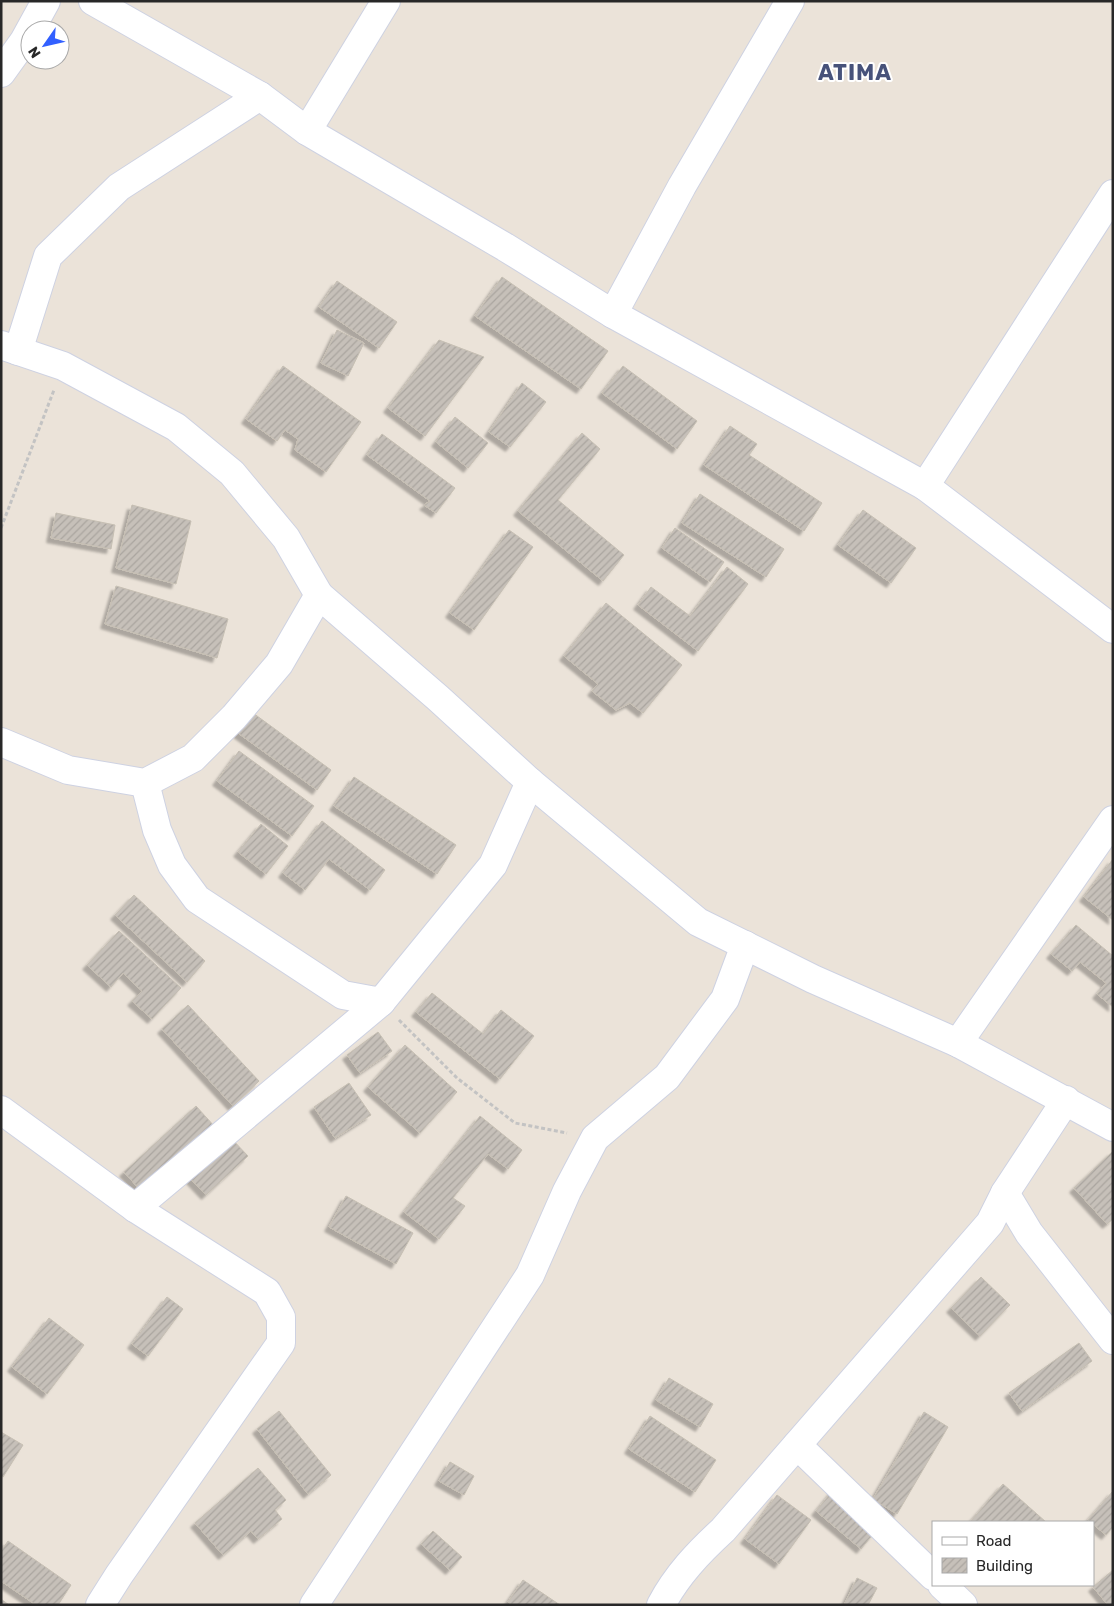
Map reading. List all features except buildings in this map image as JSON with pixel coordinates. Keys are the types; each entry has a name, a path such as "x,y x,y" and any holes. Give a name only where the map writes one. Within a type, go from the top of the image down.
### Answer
{"street":[{"path":"1,73 24,41 46,1"},
{"path":"93,1 260,96 307,131 505,247 613,314 925,486 1113,628"},
{"path":"307,131 386,1"},
{"path":"613,314 682,186 790,1"},
{"path":"260,96 119,187 48,256 10,348 63,366 176,427 232,473 286,538 319,595 438,698 530,782 698,922 813,980 958,1043 1113,1127"},
{"path":"925,486 1113,194"},
{"path":"1,742 68,770 145,783 193,758 234,717 279,664 319,595"},
{"path":"135,1208 381,1002 493,865 530,782"},
{"path":"145,783 157,830 172,866 197,899 343,996 381,1002"},
{"path":"958,1043 1113,820"},
{"path":"314,1605 530,1275 567,1191 595,1138 667,1077 725,999 745,945"},
{"path":"661,1605 674,1581 689,1562 722,1530 990,1223 1005,1193 1066,1100"},
{"path":"1,1110 135,1208 267,1292 280,1317 282,1343 119,1575 100,1605"},
{"path":"1005,1193 1030,1233 1113,1340"},
{"path":"797,1445 932,1575"},
{"path":"943,1586 963,1605"}],"path":[{"path":"1,528 63,366"},
{"path":"381,1002 458,1078 515,1123 595,1138"}],"district":[{"name":"ATIMA","path":"855,72"}]}
